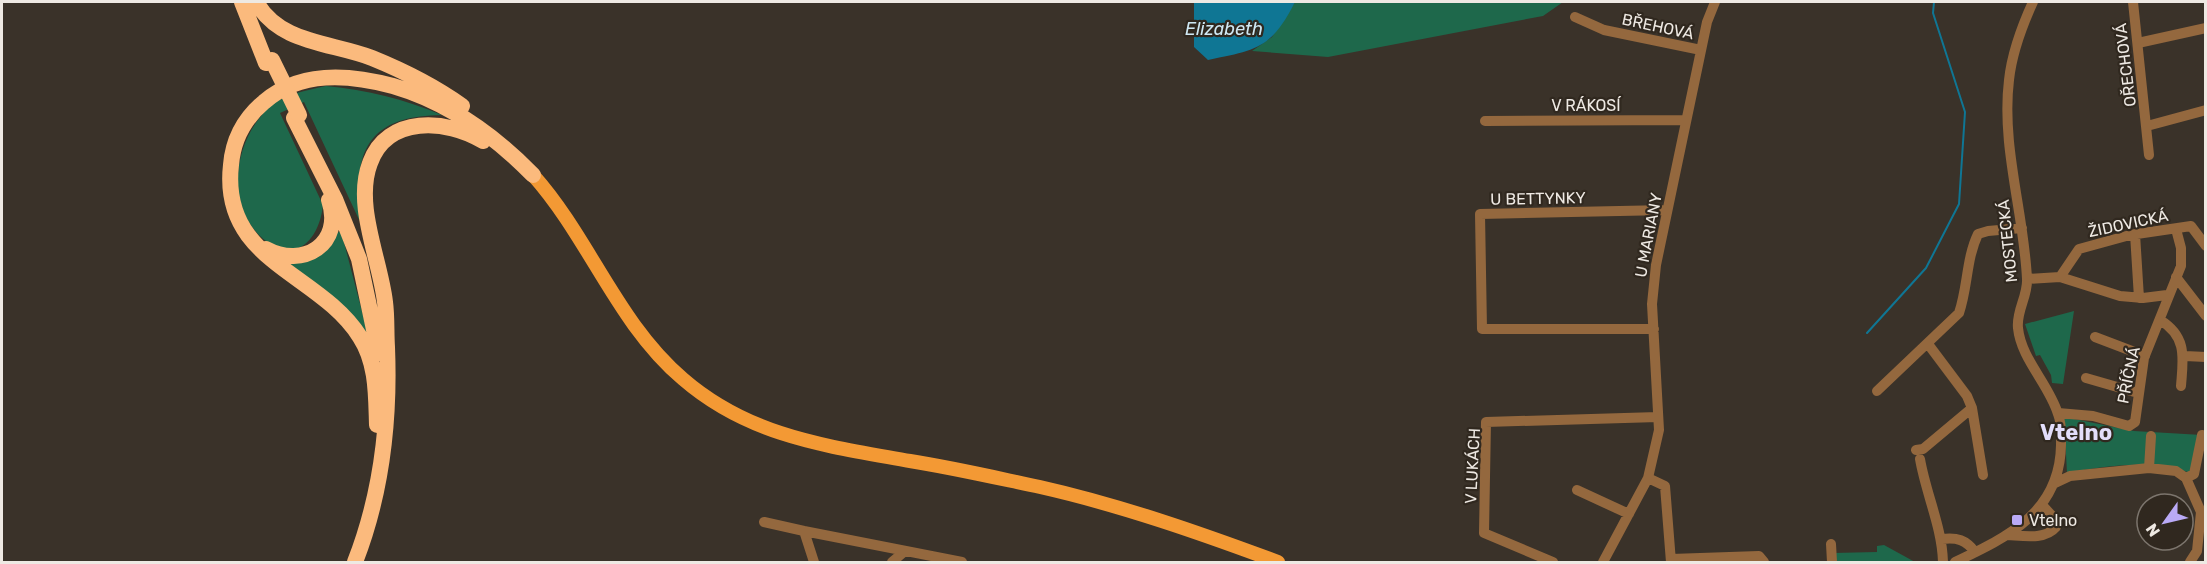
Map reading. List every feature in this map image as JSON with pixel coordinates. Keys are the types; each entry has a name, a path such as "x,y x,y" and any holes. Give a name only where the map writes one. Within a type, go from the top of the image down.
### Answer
{"highway":[{"path":"242,2 335,199 359,259 379,353 381,392 366,493 344,562"},
{"path":"248,2 269,62"},
{"path":"256,2 262,13 285,33 370,58 439,90 508,143 533,175"},
{"path":"377,425 373,371 360,338 339,312 273,263 254,242 240,221 234,206 230,174 235,146 245,123 261,104 283,89 308,80 327,77 354,78 388,85 428,99 479,127 533,175"},
{"path":"254,242 280,256 299,257 319,247 331,227 331,203 301,142 296,117"},
{"path":"296,117 341,196 371,279 387,348"},
{"path":"355,562 374,507 389,404 386,303 366,190 370,162 384,141 408,127 443,126 481,140 533,175"}],"main road":[{"path":"533,175 560,209 617,302 649,345 689,384 730,411 769,431 804,441 943,466 1091,500 1278,562"}],"street":[{"name":"U MARIANY","path":"1603,562 1648,478 1659,430 1652,304 1656,265 1707,22 1715,2"},
{"name":"MOSTECKÁ","path":"1955,562 1970,557 2026,522 2042,505 2053,484 2060,459 2058,413 2020,338 2018,319 2027,279 2009,139 2009,80 2019,34 2033,2"},
{"name":"OŘECHOVÁ","path":"2133,2 2149,155"},
{"name":"BŘEHOVÁ","path":"1575,17 1604,30 1701,50"},
{"path":"2138,43 2205,28"},
{"name":"OŘECHOVÁ","path":"2147,126 2205,110"},
{"name":"V RÁKOSÍ","path":"1485,121 1686,120"},
{"name":"U BETTYNKY","path":"1654,329 1482,329 1480,214 1667,210"},
{"name":"ŽIDOVICKÁ","path":"2060,277 2079,249 2135,234 2191,226 2205,246"},
{"path":"1877,391 1959,313 1964,298 1971,249 1978,234 2022,228"},
{"name":"PŘÍČNÁ","path":"2058,413 2093,416 2129,426 2134,422 2145,356 2181,266 2181,248 2176,229"},
{"path":"2135,234 2139,298"},
{"path":"2027,279 2060,277 2120,296 2139,298 2168,295"},
{"path":"2176,277 2205,316"},
{"path":"2160,320 2183,348 2185,356 2181,386"},
{"path":"2095,337 2145,356"},
{"path":"1928,344 1966,396 1972,408 1983,475"},
{"path":"2185,356 2205,357"},
{"path":"2086,378 2138,393"},
{"path":"1942,562 1942,539 1925,488 1918,454 1972,408"},
{"name":"V LUKÁCH","path":"1553,562 1484,533 1486,422 1658,417"},
{"path":"2186,478 2194,474 2202,435"},
{"path":"2150,468 2151,436"},
{"path":"2053,484 2070,476 2150,468 2176,471 2186,478 2203,513 2197,551 2190,562"},
{"path":"1648,478 1665,486 1671,561 1759,556 1764,562"},
{"path":"1577,490 1629,514"},
{"path":"2008,535 2047,534 2054,530 2056,527 2054,518 2042,505"},
{"path":"764,522 959,562"},
{"path":"804,531 814,562"},
{"path":"1942,539 1958,538 1968,544 1970,557"},
{"path":"1831,544 1832,562"},
{"path":"892,562 905,551"}],"green space":[{"path":"1295,2 1563,2 1543,16 1328,57 1252,51 1272,37"},
{"path":"326,86 385,96 442,115 415,117 395,123 379,132 369,145 362,160 359,179 362,226 304,102 280,113 323,205 316,230 310,240 293,250 282,249 259,235 242,208 238,178 244,147 250,133 268,107 290,95"},
{"path":"341,231 371,346 279,260"},
{"path":"2074,311 2063,384 2052,383 2051,375 2040,355 2036,356 2025,324"},
{"path":"2064,417 2134,431 2202,435 2194,474 2178,469 2147,465 2115,466 2067,473"},
{"path":"1884,545 1915,562 1833,562 1833,553 1877,552 1877,546"}],"water":[{"name":"Elizabeth","path":"1194,2 1295,2 1278,29 1261,45 1251,50 1208,60 1194,47"}],"waterway":[{"path":"1867,333 1926,268 1959,204 1965,112 1933,13 1934,2"}],"place":[{"name":"Vtelno","path":"2017,520"}],"district":[{"name":"Vtelno","path":"2076,432"}]}
